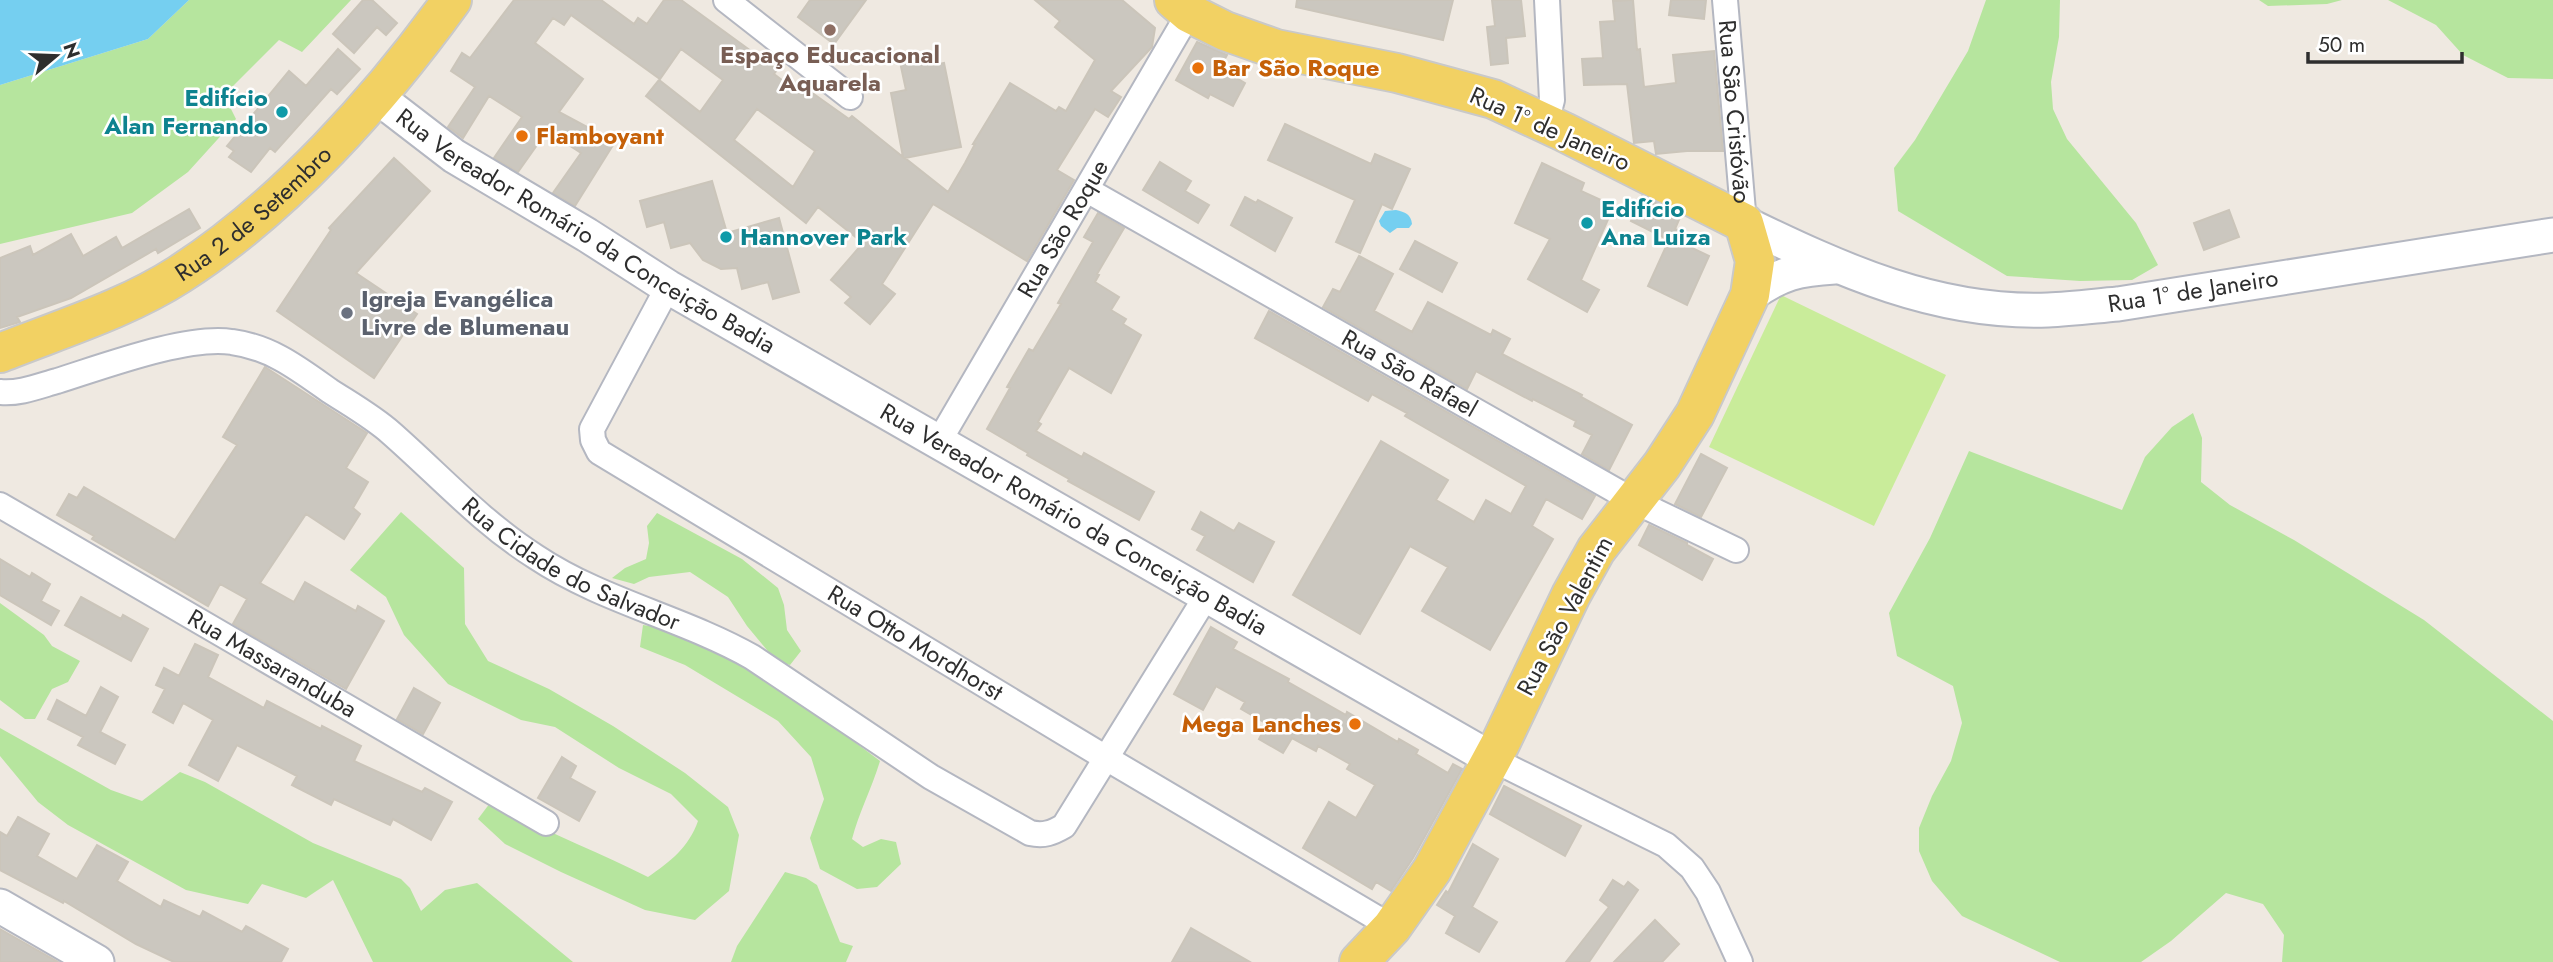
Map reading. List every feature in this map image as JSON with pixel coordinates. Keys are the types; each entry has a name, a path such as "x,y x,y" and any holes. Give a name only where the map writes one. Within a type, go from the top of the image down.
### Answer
{"main road":[{"name":"Rua 2 de Setembro","path":"0,353 142,295 179,275 235,236 276,200 376,96 452,0"},
{"name":"Rua 1º de Janeiro","path":"1181,7 1225,31 1276,49 1445,85 1493,99 1744,223"},
{"name":"Rua São Valentim","path":"1359,962 1392,927 1432,870 1492,759 1571,595 1596,550 1679,441 1695,414 1750,295 1755,261 1744,223"}],"street":[{"path":"726,0 850,97"},
{"path":"1546,123 1552,100 1547,0"},
{"name":"Rua São Cristóvão","path":"1725,0 1744,223"},
{"name":"Rua São Roque","path":"938,443 1087,190 1181,7"},
{"name":"Rua Vereador Romário da Conceição Badia","path":"376,96 454,156 668,287 1492,759 1665,845 1692,868 1708,892 1740,962"},
{"name":"Rua São Rafael","path":"1087,190 1634,501 1735,550"},
{"name":"Rua 1º de Janeiro","path":"1744,223 1835,267 1882,285 1978,306 2047,310 2118,304 2553,235"},
{"name":"Rua 1º de Janeiro","path":"1750,295 1787,273 1835,267"},
{"name":"Rua Otto Mordhorst","path":"668,287 592,429 593,440 599,452 1392,927"},
{"name":"Rua Cidade do Salvador","path":"0,393 25,390 147,354 198,343 229,341 261,347 287,360 389,432 477,514 535,557 574,580 723,641 752,657 931,777 1030,833 1042,835 1064,826 1207,595"},
{"name":"Rua Massaranduba","path":"0,505 546,823"},
{"path":"0,906 97,962"}],"green space":[{"path":"189,0 351,0 302,52 279,40 224,95 236,119 188,172 132,213 0,244 0,85 148,39"},
{"path":"1986,0 2060,0 2059,37 2051,82 2053,109 2067,139 2136,223 2158,265 2132,280 2080,281 2007,276 1898,211 1894,168 1915,140 1968,51"},
{"path":"2259,0 2342,0 2327,4 2268,6"},
{"path":"2388,0 2553,0 2553,79 2508,78 2463,55 2436,25"},
{"path":"1781,295 1946,375 1874,526 1709,447"},
{"path":"2193,413 2202,438 2201,482 2230,505 2294,540 2424,620 2553,721 2553,962 2282,962 2284,935 2263,904 2226,893 2171,941 2141,962 2060,962 1962,916 1932,881 1919,851 1919,828 1951,761 1962,723 1953,686 1897,656 1889,613 1930,538 1969,451 2122,510 2145,457 2172,427"},
{"path":"401,512 464,568 465,624 488,661 549,689 613,726 685,773 728,807 739,835 729,891 695,920 645,910 561,872 505,844 478,819 490,803 648,877 678,853 698,821 671,794 619,768 555,727 521,720 448,684 404,635 386,597 350,570"},
{"path":"657,513 742,559 778,588 784,605 787,630 801,651 790,665 776,661 747,626 728,597 690,572 649,577 634,584 612,578 625,568 646,559 649,543 647,526"},
{"path":"0,603 44,635 52,646 80,661 68,682 52,689 35,719 25,719 0,700"},
{"path":"643,625 685,637 732,660 797,700 880,761 852,839 863,847 881,839 896,842 901,864 877,887 857,889 820,869 810,838 824,799 811,757 778,721 685,665 640,647"},
{"path":"0,728 111,790 142,801 180,772 205,782 313,843 401,879 410,888 421,911 445,890 477,883 573,962 373,962 333,880 306,898 262,884 248,904 186,890 68,825 38,802 0,756"},
{"path":"785,872 806,878 817,885 840,942 853,946 846,962 731,962 737,946"}],"water":[{"path":"0,0 189,0 148,39 0,85"},
{"path":"1396,210 1407,214 1412,224 1409,228 1397,228 1390,233 1379,221 1385,211"}],"building":[{"path":"363,0 372,0 397,23 386,35 377,27 354,53 333,34"},
{"path":"514,0 601,0 634,24 638,18 647,24 664,0 681,0 777,70 774,74 799,93 804,87 849,119 852,116 903,157 891,93 906,90 900,62 932,57 934,65 944,63 961,147 905,158 948,192 1010,83 1056,111 1059,107 1066,111 1095,60 1055,27 1060,21 1035,0 1122,0 1155,28 1152,47 1111,91 1121,97 1108,117 1095,109 1057,170 1074,180 1027,261 933,204 882,284 895,294 870,324 845,303 851,297 831,280 863,243 818,207 806,223 646,96 659,80 700,112 723,80 681,49 660,79 571,15 564,25 553,18 535,43 583,79 559,112 615,142 575,206 553,193 581,153 547,131 518,172 494,158 522,117 489,96 463,138 448,127 475,87 451,71 462,53 470,58","holes":["757,109 815,151 793,187 734,140"]},
{"path":"810,0 866,0 834,44 798,17"},
{"path":"1297,0 1453,0 1443,40 1296,7"},
{"path":"1492,0 1521,0 1525,36 1506,38 1508,63 1491,65 1487,27 1495,26"},
{"path":"1633,0 1637,50 1640,49 1644,87 1676,83 1673,55 1714,51 1723,151 1656,154 1654,141 1634,143 1627,84 1584,85 1582,59 1603,58 1600,22 1615,21 1613,1"},
{"path":"1671,0 1706,0 1704,19 1669,15"},
{"path":"1197,42 1227,55 1220,68 1245,83 1233,106 1210,94 1208,98 1176,80"},
{"path":"338,49 360,69 337,94 331,89 275,152 270,148 251,172 229,157 234,151 227,146 289,71 306,86"},
{"path":"1285,124 1371,164 1375,154 1410,169 1392,209 1382,204 1360,253 1336,242 1355,200 1268,160"},
{"name":"Igreja Evangélica Livre de Blumenau","path":"394,158 430,191 356,273 417,314 374,378 277,311 331,230 329,228"},
{"path":"1160,162 1191,181 1185,191 1209,205 1198,223 1143,190"},
{"path":"1542,163 1584,183 1581,191 1614,206 1581,280 1599,290 1587,312 1528,279 1550,239 1515,223"},
{"name":"Hannover Park","path":"712,181 727,233 779,218 799,292 773,299 768,282 742,289 737,268 721,269 703,260 690,243 671,248 664,222 647,227 640,201"},
{"path":"1642,196 1681,215 1675,229 1696,239 1692,248 1709,256 1687,305 1648,286 1669,240 1631,221"},
{"path":"1245,197 1256,203 1258,200 1292,218 1275,251 1231,225"},
{"path":"189,209 200,228 158,253 156,249 71,298 17,317 20,322 0,328 0,258 30,246 33,255 71,234 83,256 116,237 122,248"},
{"path":"2229,210 2239,237 2204,250 2194,223"},
{"path":"1098,213 1124,228 1095,282 1119,297 1111,310 1126,319 1123,324 1141,335 1111,393 1069,368 1038,422 1041,424 1036,431 1082,457 1084,453 1154,492 1139,520 1068,481 1069,479 987,429 1010,388 1007,387 1029,349 1033,351 1061,304 1058,303 1093,242 1084,237"},
{"path":"1415,241 1457,263 1442,292 1400,269"},
{"path":"1359,256 1393,274 1374,311 1412,332 1428,302 1491,335 1493,330 1510,339 1502,354 1582,395 1581,397 1632,425 1609,470 1582,454 1592,435 1574,426 1576,421 1476,371 1467,389 1323,307 1333,289 1340,292"},
{"path":"1269,311 1595,496 1582,519 1546,499 1532,526 1553,539 1490,650 1422,611 1448,567 1410,546 1360,634 1293,595 1381,441 1448,480 1436,500 1474,522 1486,500 1511,514 1526,486 1405,416 1407,413 1372,394 1368,401 1255,338"},
{"path":"265,367 367,433 346,468 368,482 353,508 360,514 344,539 306,514 260,583 294,602 305,582 356,611 358,606 384,621 346,689 233,624 247,599 220,584 208,606 92,539 94,536 57,515 69,494 77,498 84,487 175,540 237,445 223,437"},
{"path":"1701,454 1727,468 1701,517 1675,504"},
{"path":"1201,512 1234,531 1239,523 1274,542 1253,582 1197,550 1205,536 1192,529"},
{"path":"1649,525 1713,559 1702,580 1639,545"},
{"path":"0,559 30,577 32,573 50,584 41,601 59,611 51,625 0,595"},
{"path":"81,597 121,619 123,615 148,629 131,661 65,625"},
{"path":"1211,627 1237,642 1233,649 1289,679 1288,682 1346,715 1347,712 1398,742 1399,739 1418,750 1416,754 1448,773 1453,764 1462,769 1413,858 1391,891 1376,882 1372,889 1303,848 1329,802 1356,818 1375,785 1347,769 1350,764 1318,746 1316,751 1292,738 1283,753 1259,739 1267,724 1241,709 1245,702 1216,686 1203,710 1174,694"},
{"path":"195,644 218,655 208,677 264,708 267,701 321,729 322,726 361,746 354,761 422,792 425,788 452,802 431,840 393,819 390,825 334,799 331,805 292,785 297,776 237,745 218,781 189,765 213,720 183,703 173,723 153,712 165,689 156,685 164,668 179,676"},
{"path":"101,687 118,697 100,732 125,745 115,764 78,745 83,737 48,719 57,700 86,716"},
{"path":"414,688 440,703 423,734 397,719"},
{"path":"562,757 576,766 570,778 595,792 579,821 538,798"},
{"path":"1504,786 1581,826 1565,856 1490,814"},
{"path":"18,817 49,834 37,856 77,879 97,845 128,862 117,881 161,907 164,900 200,917 203,911 242,932 246,926 288,949 281,962 174,962 136,944 64,901 63,903 0,870 0,832 7,836"},
{"path":"1473,844 1498,859 1472,907 1497,922 1479,952 1446,933 1455,916 1437,905 1446,891 1448,893"},
{"path":"1613,880 1624,887 1628,882 1638,890 1589,962 1566,962 1609,907 1600,900"},
{"path":"1655,920 1679,944 1662,962 1614,962"},
{"path":"1191,928 1250,962 1172,962"},
{"path":"0,929 14,937 58,962 0,962"}],"place":[{"name":"Espaço Educacional Aquarela","path":"830,30"},
{"name":"Bar São Roque","path":"1198,68"},
{"name":"Edifício Alan Fernando","path":"282,112"},
{"name":"Flamboyant","path":"522,136"},
{"name":"Edifício Ana Luiza","path":"1587,223"},
{"name":"Hannover Park","path":"726,237"},
{"name":"Igreja Evangélica Livre de Blumenau","path":"347,313"},
{"name":"Mega Lanches","path":"1355,724"}]}
